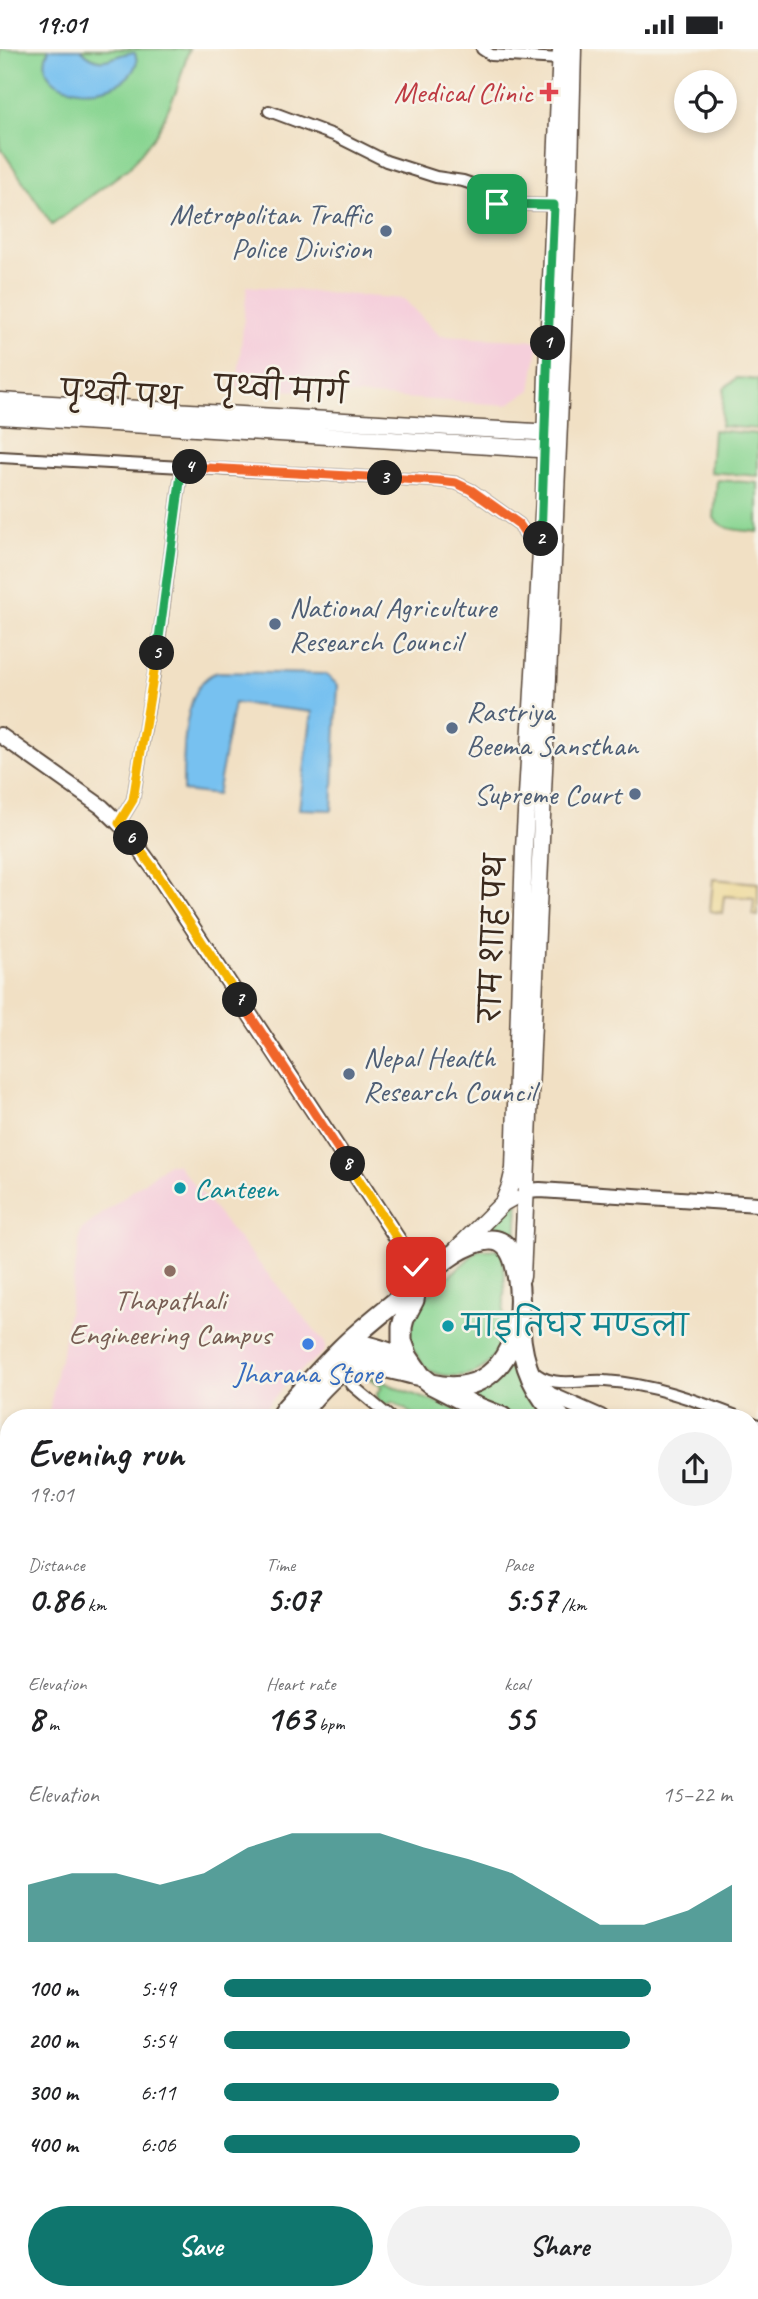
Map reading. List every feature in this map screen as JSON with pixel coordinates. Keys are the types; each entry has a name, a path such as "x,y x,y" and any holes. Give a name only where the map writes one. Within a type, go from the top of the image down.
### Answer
{"highway":[{"path":"285,1409 342,1347 456,1250 492,1240 505,1246 511,1253 516,1268 521,1342 528,1369 552,1409"},
{"path":"421,1280 402,1327 404,1349 426,1380 482,1409"},
{"path":"304,1409 341,1371 352,1365 365,1364 447,1386 464,1385 484,1378 494,1371 510,1350 520,1311"},
{"path":"342,1347 370,1346 393,1356 408,1357"}],"main road":[{"name":"राम शाह पथ","path":"520,1311 527,1199 551,450 573,49"},
{"name":"राम शाह पथ","path":"552,433 554,205 561,54"},
{"name":"पृथ्वी मार्ग","path":"0,401 192,420 552,433"},
{"name":"पृथ्वी पथ","path":"0,415 192,420"},
{"name":"पृथ्वी मार्ग","path":"238,422 551,450"},
{"name":"राम शाह पथ","path":"503,1203 514,1169 524,848 541,552 551,450"},
{"path":"0,735 88,796 122,826 154,869 416,1267 421,1280"},
{"path":"456,1250 503,1203 527,1199 540,1189 758,1204"},
{"path":"528,1369 551,1395 583,1409"}],"street":[{"path":"482,49 491,55 561,54"},
{"path":"270,111 346,140 386,161 436,177 481,187 497,204 554,205"},
{"path":"0,457 456,483 471,490 519,524 535,548 541,552"},
{"path":"122,826 133,800 186,467"},
{"path":"528,1369 538,1377 557,1382 602,1380 665,1390 717,1409"},
{"path":"341,1371 353,1386 380,1409"}],"shaded area":[{"path":"247,286 404,299 440,336 539,341 531,390 507,405 237,387"},
{"name":"Thapathali Engineering Campus","path":"168,1164 177,1164 325,1343 325,1351 291,1379 265,1409 50,1409 61,1358 81,1230"}],"green space":[{"path":"0,49 189,49 176,92 158,131 130,167 52,225 0,147"},
{"path":"737,378 758,380 758,429 721,426 724,388"},
{"path":"713,430 758,434 758,476 710,472"},
{"path":"717,480 758,483 758,532 728,528 714,518"},
{"path":"518,1201 516,1246 485,1231"},
{"path":"500,1249 505,1273 503,1324 497,1349 491,1360 471,1374 448,1376 435,1373 420,1361 407,1339 419,1304 478,1250"},
{"path":"515,1355 529,1393 541,1409 492,1409 468,1402 500,1380"},
{"path":"369,1378 455,1409 405,1409 393,1402 385,1405 378,1400 377,1393 382,1387"}],"sand":[{"path":"713,879 758,883 758,916 753,915 754,898 724,896 722,913 710,911"}],"water":[{"path":"49,49 81,49 97,60 135,53 137,61 129,75 116,85 98,90 80,90 64,86 51,78 45,66"},
{"path":"218,672 325,674 338,685 332,810 299,809 312,712 234,703 217,795 183,791 184,743 191,706 197,690 206,678"}],"place":[{"name":"Medical Clinic","path":"549,92"},
{"name":"Metropolitan Traffic Police Division","path":"386,231"},
{"name":"National Agriculture Research Council","path":"275,624"},
{"name":"Rastriya Beema Sansthan","path":"452,728"},
{"name":"Supreme Court","path":"635,794"},
{"name":"Nepal Health Research Council","path":"349,1074"},
{"name":"Canteen","path":"180,1188"},
{"name":"Thapathali Engineering Campus","path":"170,1271"},
{"name":"माइतिघर मण्डला","path":"448,1326"},
{"name":"Jharana Store","path":"308,1344"}],"route":[{"path":"416,1267 154,869 119,823 133,800 157,655 182,467 456,483 471,490 519,524 535,548 541,552 554,205 497,204"}]}
